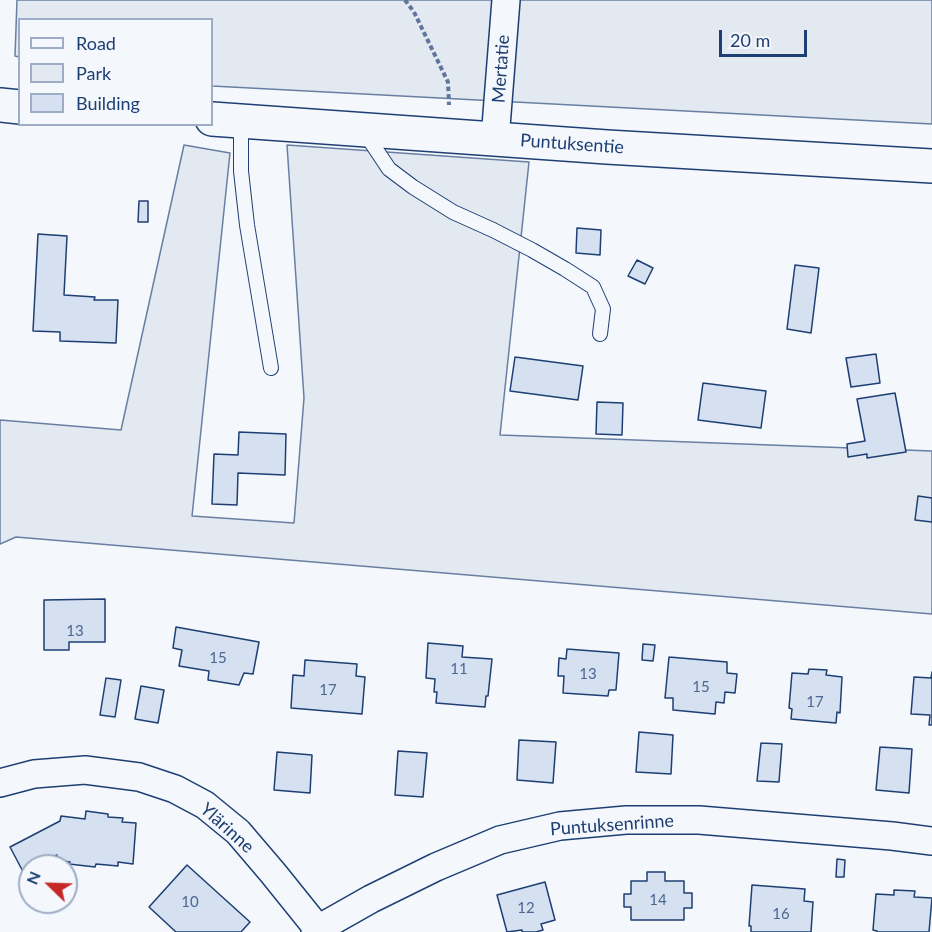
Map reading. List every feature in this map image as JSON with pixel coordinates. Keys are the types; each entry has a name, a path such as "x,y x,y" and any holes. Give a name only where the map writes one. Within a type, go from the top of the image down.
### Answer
{"street":[{"name":"Mertatie","path":"495,139 506,0"},
{"path":"0,105 18,107"},
{"name":"Puntuksentie","path":"226,120 618,148 932,166"},
{"name":"Ylärinne","path":"0,783 34,774 85,770 139,777 176,789 205,805 238,832 273,873 316,930"},
{"name":"Puntuksenrinne","path":"316,930 436,867 500,840 560,825 626,820 699,820 932,841"}],"lane":[{"path":"226,120 241,171 271,368"},
{"path":"362,129 389,169 413,187 453,212 532,250 592,287 603,309 600,334"}],"path":[{"path":"405,0 414,12 448,82 450,135"}],"green space":[{"path":"17,0 932,0 932,124 213,86 213,18 18,18 18,57 15,56"},
{"path":"184,145 230,153 192,516 294,523 304,398 287,145 529,162 500,435 932,451 932,614 16,537 0,544 0,420 121,430"}],"building":[{"path":"139,201 148,201 148,222 138,222"},
{"path":"577,228 601,230 600,255 576,253"},
{"path":"38,234 67,236 64,295 95,297 94,300 118,300 116,343 60,341 60,332 33,331"},
{"path":"637,260 653,268 645,284 628,276"},
{"path":"795,265 819,268 811,333 787,329"},
{"path":"876,354 880,383 851,387 846,358"},
{"path":"515,357 583,366 578,400 510,391"},
{"path":"703,383 766,391 761,428 698,420"},
{"path":"895,393 906,452 867,458 867,454 848,457 847,444 865,441 857,399"},
{"path":"597,402 623,403 622,435 596,434"},
{"path":"239,432 286,434 285,475 238,473 237,505 212,504 214,454 238,455"},
{"path":"918,496 932,498 932,522 915,520"},
{"path":"105,599 105,642 69,642 69,650 44,650 44,600"},
{"path":"176,627 259,642 253,674 244,673 239,685 208,680 209,671 179,666 182,650 173,648"},
{"path":"428,643 463,646 462,657 492,659 485,707 436,703 435,679 426,678"},
{"path":"643,644 655,645 653,661 642,660"},
{"path":"567,649 619,653 616,690 609,690 608,696 563,693 564,676 558,676 559,658 566,659"},
{"path":"669,657 727,662 727,673 737,674 735,693 725,692 724,703 716,702 715,714 673,710 673,698 665,698"},
{"path":"305,660 357,664 356,676 365,677 362,714 291,708 293,675 304,676"},
{"path":"809,669 827,670 826,675 842,677 840,713 837,712 836,723 791,719 792,709 789,708 792,673 808,674"},
{"path":"932,672 932,725 929,725 930,715 911,714 914,677 931,678"},
{"path":"106,678 121,680 115,717 100,715"},
{"path":"141,686 164,690 158,723 135,719"},
{"path":"639,732 673,735 671,774 636,772"},
{"path":"519,740 556,742 553,783 517,780"},
{"path":"761,743 782,744 779,782 757,781"},
{"path":"880,747 912,749 909,793 876,790"},
{"path":"398,751 427,753 423,797 395,795"},
{"path":"277,752 312,755 310,793 274,790"},
{"path":"86,811 108,814 108,817 123,818 122,822 136,823 133,864 118,862 118,866 78,865 78,854 18,854 18,862 10,847 60,821 61,816 85,819"},
{"path":"837,859 845,860 844,877 836,877"},
{"path":"187,865 250,922 241,932 176,932 149,907"},
{"path":"647,872 665,872 665,881 684,881 684,893 692,893 692,908 684,908 684,920 631,920 631,907 624,907 624,894 631,894 631,881 647,881"},
{"path":"545,882 555,920 541,924 543,930 536,932 522,932 522,930 507,932 497,895"},
{"path":"752,885 805,889 804,901 813,902 811,932 751,932 751,926 749,926"},
{"path":"894,890 915,891 914,897 932,898 929,932 877,932 873,930 876,894 894,895"}]}
